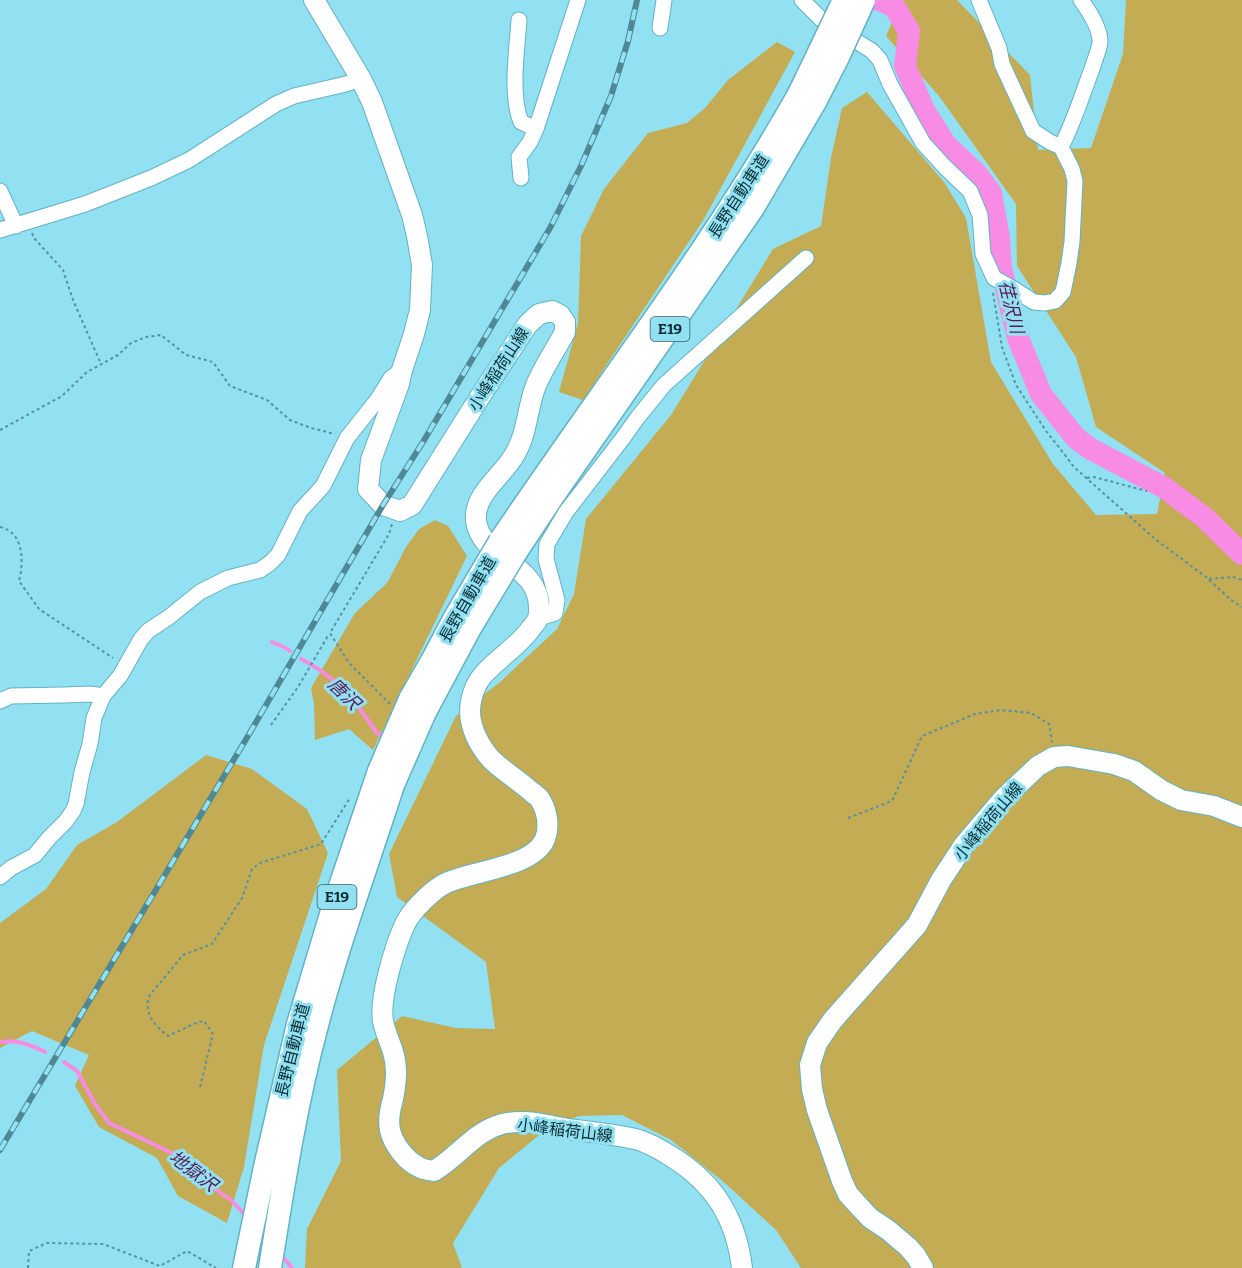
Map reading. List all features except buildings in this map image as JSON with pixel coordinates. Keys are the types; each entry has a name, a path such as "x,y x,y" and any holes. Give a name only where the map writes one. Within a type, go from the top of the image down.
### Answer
{"highway":[{"name":"長野自動車道","path":"244,1268 265,1167 307,1027 336,958 386,778 409,706 508,546 559,487 753,208 807,98 844,0"},
{"name":"長野自動車道","path":"807,98 838,57 864,0"},
{"name":"長野自動車道","path":"270,1268 302,1090 307,1027"}],"main road":[{"path":"314,0 372,102 412,215 422,265 420,310 414,334 399,384 371,460 368,489 382,505 396,510"},
{"name":"小峰稲荷山線","path":"396,510 400,511 412,505 528,324 539,314 552,311 560,315 565,322 565,332 535,388 523,435 515,454 480,500 476,511 476,523 486,544 528,577 535,588 539,601 539,618 525,638 482,676 473,694 470,707 472,725 491,760 539,798 546,813 548,827 544,841 533,854 520,861 444,884 423,900 406,921 395,948 383,1001 383,1021 396,1068 396,1084 389,1114 390,1129 395,1142 409,1161 421,1169 434,1171 446,1164 480,1135 497,1126 519,1121 637,1139 684,1164 712,1191 723,1207 734,1232 742,1268"},
{"path":"1054,757 1068,756 1114,764 1134,771 1161,790 1181,800 1214,806 1242,817"},
{"name":"小峰稲荷山線","path":"923,1268 908,1247 870,1218 848,1194 818,1110 812,1089 810,1065 817,1044 832,1021 917,925 941,880 964,845 1004,798 1038,766 1054,757"}],"street":[{"path":"521,178 519,157 536,129 578,0"},
{"path":"660,28 664,0"},
{"path":"802,0 821,19 872,51 880,60 890,84 923,143 970,191 980,215 983,254 996,279 1034,302 1044,303 1055,300 1063,292 1072,242 1075,181 1061,147 1033,130 1002,64 999,48 979,0"},
{"path":"1061,147 1100,42 1097,30 1081,0"},
{"path":"519,20 515,79 518,114 521,122 536,129"},
{"path":"0,230 85,204 151,178 189,160 276,104 294,96 360,79"},
{"path":"0,190 21,224"},
{"path":"539,618 555,613 557,600 546,559 547,544 566,512 664,386 806,258"},
{"path":"0,877 35,855 73,811 90,744 94,718 103,696 120,676 141,639 148,631 200,592 228,578 260,570 278,555 300,511 323,486 347,438 378,399 391,378 402,370"},
{"path":"0,701 12,696 90,694 103,696"}],"path":[{"path":"21,224 63,270 73,300 101,364"},
{"path":"996,279 993,296 1002,347 1016,385 1046,430 1074,467 1155,539 1242,607"},
{"path":"0,430 62,396 87,372 118,354 131,343 161,334 186,355 213,362 230,386 267,400 290,420 347,438"},
{"path":"1087,478 1094,477 1147,491"},
{"path":"271,725 298,687 389,534 396,510"},
{"path":"0,527 7,529 18,541 22,553 19,581 39,609 126,666"},
{"path":"1209,579 1233,577 1242,580"},
{"path":"330,633 349,663 409,706"},
{"path":"848,819 892,801 922,736 975,714 1001,710 1031,712 1049,724 1054,757"},
{"path":"200,1087 213,1034 204,1021 168,1036 157,1027 146,1010 150,995 183,955 212,944 242,898 252,869 260,863 321,844 352,795"},
{"path":"28,1268 28,1251 47,1243 78,1243 103,1244 160,1266 188,1251 216,1268"}],"shaded area":[{"path":"902,0 957,0 1030,75 1038,150 1091,148 1123,54 1126,0 1242,0 1242,1268 801,1268 776,1230 726,1184 671,1140 622,1115 578,1116 538,1136 499,1168 453,1243 462,1268 305,1268 307,1229 341,1161 337,1070 402,1016 456,1028 495,1029 486,962 397,897 389,854 456,716 499,683 557,629 574,594 586,519 671,415 773,249 821,226 831,158 842,108 867,92 944,182 966,218 991,362 1053,464 1096,515 1157,514 1165,473 1096,427 1076,357 1017,266 1016,204 939,96 886,36"},
{"path":"777,42 795,52 704,219 583,400 559,392 578,323 581,236 604,189 648,133 687,123 705,108 728,80"},
{"path":"435,520 448,526 467,556 373,750 349,729 315,740 311,688 355,613 387,583 406,547 419,529"},
{"path":"206,755 252,769 307,809 328,853 264,1045 244,1167 227,1223 178,1196 157,1158 99,1127 75,1086 89,1055 32,1031 0,1048 0,923 46,889 77,845 117,822"}],"waterway":[{"name":"荏沢川","path":"879,0 894,6 909,31 905,66 924,110 946,145 976,173 991,193 999,238 1001,268 1018,338 1041,394 1075,437 1089,448 1165,488 1204,517 1242,554"},
{"path":"272,642 290,651"},
{"name":"唐沢","path":"301,659 346,690 377,733 382,736"},
{"name":"地獄沢","path":"0,1042 23,1043 45,1052"},
{"name":"地獄沢","path":"64,1062 77,1071 95,1104 109,1123 174,1154 182,1165 232,1201 246,1216"},
{"name":"地獄沢","path":"281,1255 292,1268"}],"railway":[{"path":"0,1150 550,228 581,166 611,96 628,41 637,0"}]}
